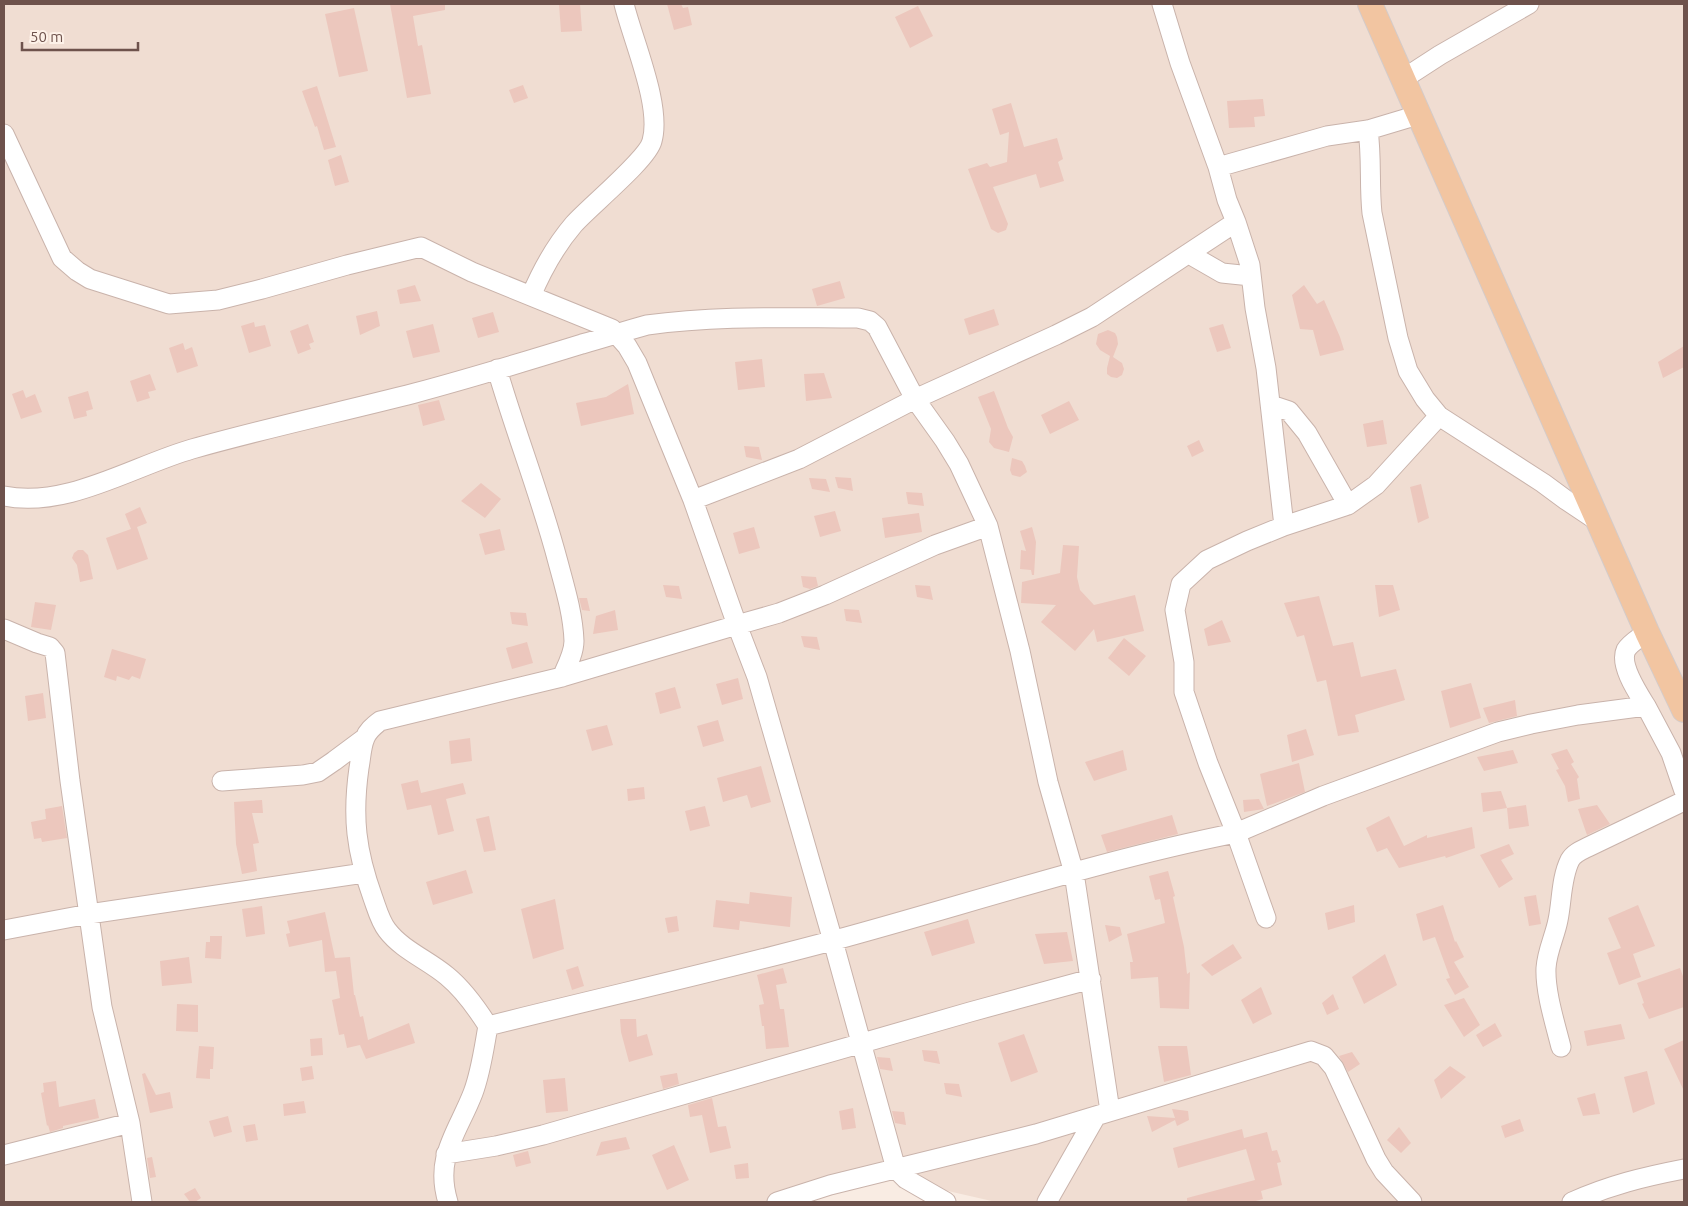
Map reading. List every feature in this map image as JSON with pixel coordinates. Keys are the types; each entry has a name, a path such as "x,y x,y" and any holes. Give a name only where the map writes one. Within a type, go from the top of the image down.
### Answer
{"main road":[{"path":"1370,4 1647,632 1684,710"}],"street":[{"path":"531,296 555,250 574,225 641,159 652,142 652,101 624,4"},
{"path":"1162,4 1180,63 1218,167 1227,200 1250,265 1271,405 1284,526"},
{"path":"1403,79 1440,55 1529,4"},
{"path":"1218,167 1327,136 1368,130 1418,115"},
{"path":"1368,130 1371,156 1370,194 1372,213 1398,338 1408,371 1425,399 1439,416 1544,483 1599,522"},
{"path":"4,134 62,258 77,271 90,278 168,304 218,300 346,264 421,247 472,272 606,326 617,334 637,363 693,500 757,677 896,1169 906,1179 946,1202"},
{"path":"693,500 799,459 915,399 987,368 1092,317 1236,222"},
{"path":"1189,254 1222,274 1251,276"},
{"path":"4,496 30,499 63,494 90,487 180,453 415,392 647,325 766,318 858,318 870,321 877,327 915,399 950,448 988,526 1020,651 1048,782 1074,873 1091,979 1103,1113 1047,1202"},
{"path":"497,369 526,461 546,516 571,614 574,643 570,660 562,677"},
{"path":"1271,405 1289,411 1307,433 1348,505"},
{"path":"1266,918 1187,704 1184,692 1184,662 1175,610 1175,603 1181,584 1207,560 1247,541 1284,526 1348,505 1376,485 1439,416"},
{"path":"222,781 303,775 318,772 365,738 371,728 380,721 562,677 779,613 935,545 988,526"},
{"path":"4,629 50,647 55,653 70,781 102,1007 130,1123 142,1202"},
{"path":"1647,632 1626,651 1627,671 1670,753 1684,791"},
{"path":"488,1026 833,941 1169,847 1236,833 1323,796 1498,732 1550,720 1646,706"},
{"path":"365,738 356,794 358,851 378,913 386,929 395,939 446,975 472,1001 488,1026 483,1056 473,1093 455,1129 446,1154 444,1181 448,1202"},
{"path":"1561,1047 1546,969 1570,860 1576,853 1684,801"},
{"path":"4,930 89,914 364,873"},
{"path":"446,1154 496,1146 543,1135 1091,979"},
{"path":"777,1202 830,1185 1036,1134 1304,1053 1315,1052 1324,1056 1334,1068 1376,1159 1384,1172 1412,1202"},
{"path":"4,1155 130,1123"},
{"path":"1572,1202 1602,1189 1636,1178 1684,1169"}],"shaded area":[{"path":"4,4 1684,4 1684,1202 996,1202 878,1175 771,1202 4,1202"}],"building":[{"path":"390,4 445,4 445,10 413,16 418,46 422,45 431,94 407,98"},
{"path":"559,4 580,4 582,31 561,32"},
{"path":"667,4 681,4 683,8 688,7 692,25 674,30"},
{"path":"918,6 933,36 910,48 895,17"},
{"path":"354,8 368,71 339,77 325,14"},
{"path":"523,85 528,98 514,103 509,90"},
{"path":"317,86 336,147 324,150 317,126 315,127 302,91"},
{"path":"1263,99 1265,116 1254,117 1255,127 1229,128 1227,101"},
{"path":"1011,103 1024,147 1057,138 1063,159 1058,162 1064,181 1040,188 1036,174 993,187 1008,224 1006,230 998,233 991,229 968,169 987,163 990,167 1007,162 1009,132 1000,135 992,109"},
{"path":"341,155 349,182 335,186 328,160"},
{"path":"840,281 845,298 817,306 812,289"},
{"path":"415,285 421,301 400,304 397,290"},
{"path":"1304,285 1317,304 1324,300 1344,350 1320,356 1313,330 1300,329 1292,295"},
{"path":"994,309 999,325 969,335 964,319"},
{"path":"377,311 380,326 360,335 356,316"},
{"path":"493,312 499,332 478,338 472,318"},
{"path":"254,322 255,327 265,325 271,346 249,353 241,326"},
{"path":"308,324 314,342 309,344 311,349 298,354 290,331"},
{"path":"433,324 440,352 413,358 406,331"},
{"path":"1223,324 1231,348 1217,352 1209,328"},
{"path":"1108,330 1115,333 1117,337 1118,344 1113,357 1122,363 1124,369 1122,375 1117,378 1107,374 1110,356 1100,350 1096,344 1098,334"},
{"path":"183,343 185,350 192,347 198,366 177,373 169,348"},
{"path":"1684,346 1684,367 1663,378 1658,362"},
{"path":"762,359 765,387 738,390 735,362"},
{"path":"824,373 832,398 806,401 804,374"},
{"path":"150,374 156,390 148,392 150,398 137,402 130,381"},
{"path":"628,384 634,414 581,426 576,403 606,397"},
{"path":"23,390 26,398 35,394 42,412 21,419 12,394"},
{"path":"88,391 93,409 86,411 87,416 74,419 68,397"},
{"path":"994,391 1013,437 1009,452 994,448 989,442 991,429 978,397"},
{"path":"439,400 445,420 423,426 418,405"},
{"path":"1069,401 1079,420 1050,434 1041,415"},
{"path":"1383,420 1387,444 1367,447 1363,424"},
{"path":"1199,440 1204,451 1192,457 1187,446"},
{"path":"744,446 759,447 762,460 746,457"},
{"path":"1012,458 1022,461 1025,466 1027,472 1020,477 1012,475 1010,470"},
{"path":"835,477 851,478 853,491 838,488"},
{"path":"809,478 826,479 830,492 812,489"},
{"path":"481,483 501,499 485,518 461,501"},
{"path":"1421,484 1429,518 1418,523 1410,487"},
{"path":"906,492 922,493 924,506 908,504"},
{"path":"140,507 147,523 137,527 148,559 117,570 106,538 131,529 125,514"},
{"path":"835,511 841,531 820,537 814,516"},
{"path":"919,513 922,532 885,538 882,518"},
{"path":"754,527 760,548 739,554 733,533"},
{"path":"1032,527 1036,542 1034,575 1032,575 1031,570 1020,569 1021,550 1026,551 1020,531"},
{"path":"500,529 505,550 485,555 479,534"},
{"path":"1063,545 1079,546 1077,577 1080,590 1094,605 1135,595 1144,631 1097,642 1094,629 1075,651 1041,622 1056,605 1021,603 1022,582 1060,573"},
{"path":"78,550 83,550 88,555 93,579 80,582 77,565 72,558"},
{"path":"801,576 816,577 818,586 810,589 803,587"},
{"path":"663,585 679,586 682,599 666,597"},
{"path":"915,585 930,586 933,600 917,597"},
{"path":"1375,585 1393,585 1400,610 1379,617"},
{"path":"1319,596 1333,646 1353,642 1361,677 1396,669 1405,700 1355,715 1359,732 1338,736 1326,680 1317,682 1304,635 1297,637 1284,603"},
{"path":"579,598 587,598 590,611 582,610"},
{"path":"35,602 56,605 51,630 31,627"},
{"path":"844,609 859,610 862,623 846,621"},
{"path":"615,610 618,630 593,634 596,616"},
{"path":"510,612 526,613 528,626 512,624"},
{"path":"1222,620 1231,642 1208,646 1204,629"},
{"path":"801,636 817,637 820,650 804,647"},
{"path":"1124,638 1146,656 1129,676 1108,658"},
{"path":"527,642 533,663 512,669 506,648"},
{"path":"112,649 146,659 140,679 132,676 129,680 117,676 116,681 104,677"},
{"path":"738,678 743,699 722,705 716,684"},
{"path":"1471,683 1481,718 1450,728 1441,691"},
{"path":"675,687 681,708 660,714 655,693"},
{"path":"43,693 46,718 28,721 25,696"},
{"path":"1515,700 1517,716 1489,723 1483,708"},
{"path":"718,720 724,741 703,747 697,726"},
{"path":"607,725 613,745 592,751 586,730"},
{"path":"1306,729 1314,755 1292,762 1287,735"},
{"path":"470,738 472,761 451,764 449,741"},
{"path":"1567,749 1574,762 1571,764 1579,777 1577,779 1580,799 1568,802 1565,786 1556,770 1559,769 1551,754"},
{"path":"1123,750 1127,770 1094,781 1085,762"},
{"path":"1513,750 1518,763 1484,771 1477,757"},
{"path":"1299,763 1305,792 1267,806 1260,774"},
{"path":"761,766 771,802 751,808 747,795 723,802 717,778"},
{"path":"418,780 421,793 463,783 466,794 446,799 454,831 438,835 431,805 407,810 401,784"},
{"path":"644,787 645,799 628,801 627,789"},
{"path":"1501,791 1507,808 1483,812 1481,793"},
{"path":"1259,799 1264,809 1244,812 1243,800"},
{"path":"262,800 263,813 252,813 259,843 253,844 257,871 242,874 236,844 234,802"},
{"path":"1526,805 1529,826 1509,829 1507,808"},
{"path":"1597,805 1610,824 1587,835 1578,809"},
{"path":"62,806 67,838 42,842 41,838 34,839 31,822 46,819 45,809"},
{"path":"705,806 710,826 690,831 685,811"},
{"path":"1172,815 1178,834 1107,852 1101,835"},
{"path":"489,816 496,850 484,852 476,819"},
{"path":"1389,816 1404,846 1427,835 1427,838 1472,827 1475,848 1446,858 1445,856 1399,868 1387,848 1377,852 1366,828"},
{"path":"1509,844 1514,854 1501,860 1513,879 1499,888 1480,855"},
{"path":"466,870 473,893 433,905 426,882"},
{"path":"1168,871 1175,896 1173,897 1184,947 1187,974 1190,972 1189,1009 1160,1008 1158,977 1131,979 1130,962 1133,962 1127,934 1165,923 1160,899 1155,900 1149,876"},
{"path":"750,892 792,897 790,927 740,921 739,930 713,927 716,900 749,904"},
{"path":"1536,895 1541,924 1529,926 1524,897"},
{"path":"555,899 564,949 533,959 521,909"},
{"path":"1354,905 1355,922 1328,930 1325,913"},
{"path":"1443,905 1455,942 1464,957 1454,962 1469,987 1455,995 1446,979 1450,978 1435,937 1423,941 1416,914"},
{"path":"1638,905 1655,946 1633,954 1641,977 1619,985 1607,953 1621,948 1608,918"},
{"path":"262,906 265,934 246,937 242,909"},
{"path":"325,912 335,958 350,957 354,995 360,1017 363,1016 368,1040 409,1023 415,1043 366,1059 360,1045 347,1048 344,1034 339,1035 332,1000 340,998 336,971 325,972 322,940 289,947 286,934 290,933 287,921"},
{"path":"677,916 679,931 668,933 665,918"},
{"path":"968,919 975,943 932,956 924,932"},
{"path":"1105,925 1120,927 1122,935 1109,942"},
{"path":"1067,932 1073,961 1044,964 1035,934"},
{"path":"210,936 222,936 221,959 205,958 206,942 210,942"},
{"path":"1233,944 1242,958 1212,976 1201,965"},
{"path":"1385,954 1397,985 1364,1004 1352,977"},
{"path":"189,957 192,983 162,986 160,961"},
{"path":"578,966 584,986 572,990 566,970"},
{"path":"783,968 787,983 776,985 780,1009 784,1009 789,1047 766,1049 764,1026 762,1026 759,1005 764,1004 757,975"},
{"path":"1680,968 1684,979 1684,1007 1649,1019 1642,1004 1644,1003 1637,983"},
{"path":"1261,987 1272,1014 1253,1024 1241,1000"},
{"path":"1333,994 1339,1009 1327,1015 1322,1003"},
{"path":"1464,998 1480,1025 1464,1037 1444,1005"},
{"path":"177,1004 198,1005 198,1032 176,1031"},
{"path":"620,1019 636,1019 637,1037 647,1034 653,1055 629,1062 621,1032"},
{"path":"1495,1023 1502,1036 1483,1047 1476,1035"},
{"path":"1621,1024 1625,1039 1587,1046 1584,1031"},
{"path":"1024,1034 1038,1072 1011,1082 998,1043"},
{"path":"322,1038 323,1055 311,1056 310,1039"},
{"path":"1684,1040 1684,1091 1664,1049"},
{"path":"199,1046 214,1047 213,1069 210,1069 210,1079 196,1078"},
{"path":"1158,1046 1187,1046 1191,1075 1164,1082"},
{"path":"922,1050 937,1051 940,1064 924,1061"},
{"path":"1352,1052 1360,1064 1348,1072 1339,1056"},
{"path":"877,1057 890,1058 893,1071 880,1069"},
{"path":"312,1066 314,1079 302,1081 300,1068"},
{"path":"1450,1066 1466,1077 1441,1099 1434,1080"},
{"path":"1647,1071 1655,1104 1633,1113 1624,1077"},
{"path":"145,1073 156,1095 170,1092 173,1108 150,1113 142,1074"},
{"path":"677,1073 679,1084 663,1089 660,1076"},
{"path":"565,1078 568,1111 546,1113 543,1080"},
{"path":"56,1081 59,1107 95,1099 99,1118 63,1126 63,1128 50,1132 47,1126 41,1093 44,1092 43,1083"},
{"path":"944,1083 959,1084 962,1097 946,1094"},
{"path":"1595,1093 1600,1114 1583,1116 1577,1098"},
{"path":"712,1098 718,1127 726,1126 731,1148 710,1153 702,1115 690,1117 688,1105"},
{"path":"304,1101 306,1113 284,1116 283,1104"},
{"path":"853,1108 856,1128 842,1130 839,1111"},
{"path":"1172,1109 1188,1111 1189,1120 1177,1126 1175,1120 1152,1132 1147,1116 1175,1118"},
{"path":"892,1111 904,1112 906,1125 895,1123"},
{"path":"228,1116 232,1132 214,1137 209,1121"},
{"path":"1520,1119 1524,1131 1505,1138 1501,1126"},
{"path":"255,1124 258,1140 246,1142 243,1126"},
{"path":"1399,1127 1411,1143 1401,1153 1387,1140"},
{"path":"1242,1129 1244,1138 1267,1132 1272,1151 1277,1150 1281,1162 1277,1163 1282,1185 1261,1191 1263,1199 1252,1202 1187,1202 1187,1198 1255,1180 1246,1149 1178,1168 1173,1148"},
{"path":"626,1137 630,1149 596,1156 601,1142"},
{"path":"674,1145 689,1180 667,1190 652,1155"},
{"path":"528,1151 531,1163 516,1167 513,1155"},
{"path":"152,1157 156,1177 150,1178 147,1158"},
{"path":"748,1163 749,1178 736,1179 734,1165"},
{"path":"195,1188 201,1198 195,1202 190,1202 184,1194"}]}
